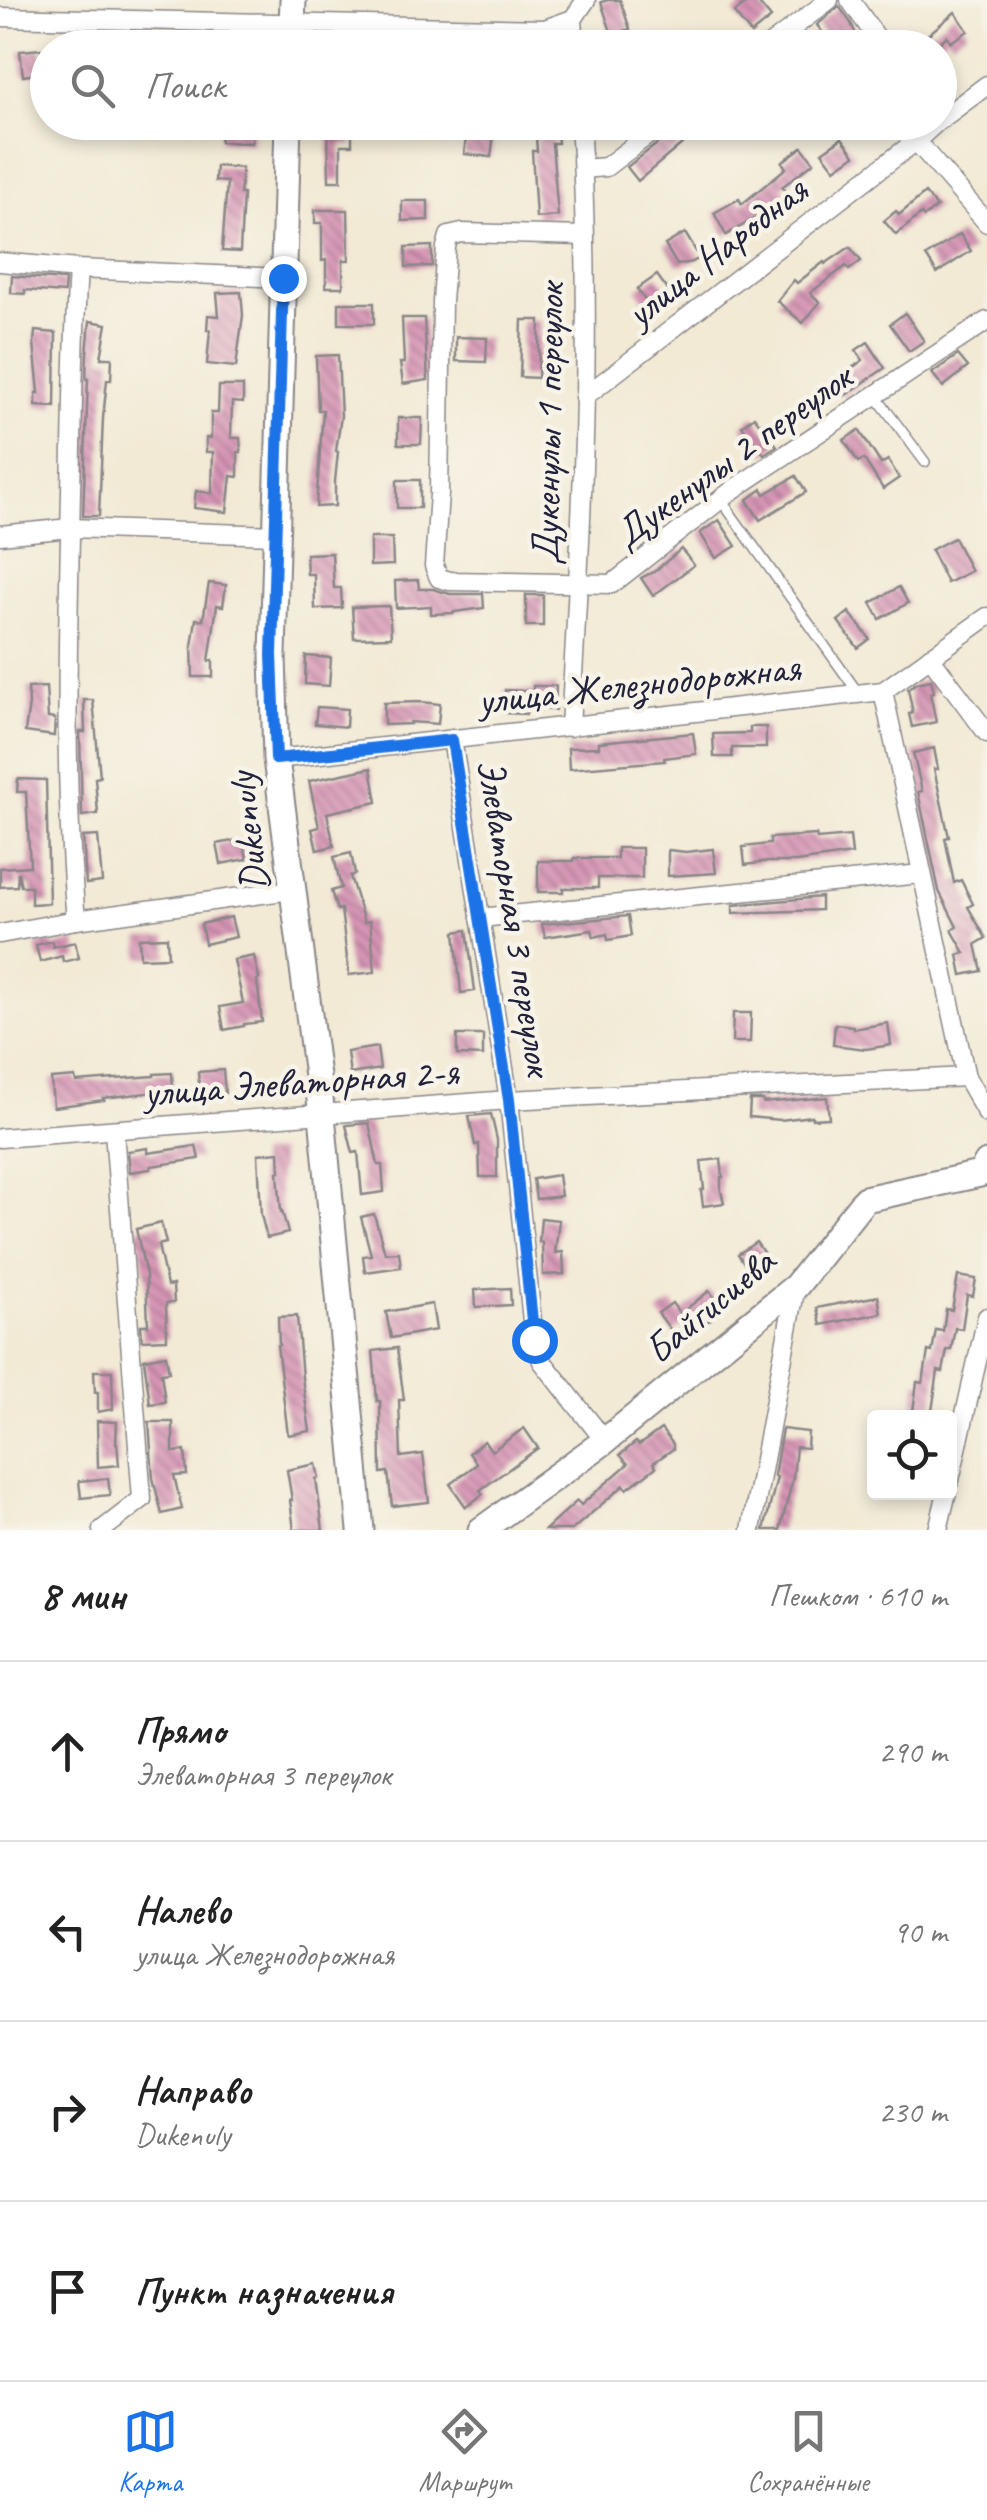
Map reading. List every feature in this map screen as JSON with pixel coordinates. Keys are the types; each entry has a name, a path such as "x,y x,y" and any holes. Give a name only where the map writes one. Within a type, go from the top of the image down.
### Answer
{"street":[{"path":"790,30 829,0"},
{"path":"850,0 871,30"},
{"path":"0,17 30,9 292,24 545,28 581,6"},
{"name":"улица Народная","path":"957,107 987,85"},
{"name":"Dukenuly","path":"287,140 272,655 276,759 322,1115 361,1530"},
{"name":"Дукенулы 1 переулок","path":"570,727 584,397 581,140"},
{"path":"583,169 606,167 641,140"},
{"name":"улица Народная","path":"584,397 913,140"},
{"path":"938,140 987,223"},
{"name":"Дукенулы 2 переулок","path":"585,236 450,236 442,302 434,566 439,578 612,584 721,500 987,321"},
{"path":"0,262 283,278"},
{"path":"76,920 69,840 68,607 78,268"},
{"path":"0,535 70,528 276,535"},
{"name":"улица Железнодорожная","path":"276,759 883,691 987,617"},
{"path":"930,658 987,733"},
{"path":"883,691 966,1077 987,1114"},
{"name":"Элеваторная 3 переулок","path":"452,740 509,1100 534,1340 542,1362 605,1440"},
{"path":"480,918 921,874"},
{"path":"0,934 291,890"},
{"name":"улица Элеваторная 2-я","path":"0,1138 509,1100 966,1077"},
{"path":"102,1530 142,1499 114,1130"},
{"name":"Байгисиева","path":"480,1530 605,1440 796,1286 864,1198 980,1174 987,1163"},
{"path":"751,1530 796,1286"},
{"path":"957,1449 987,1317"},
{"path":"938,1530 945,1500"}],"lane":[{"path":"876,395 926,462"},
{"path":"721,500 858,694"}],"building":[{"path":"620,0 630,29 610,30 601,2"},
{"path":"750,0 756,0 771,18 756,30 748,30 734,13"},
{"path":"839,6 854,30 821,30 817,25"},
{"path":"955,12 968,31 957,38 957,30 934,30"},
{"path":"30,50 30,75 23,76 20,51"},
{"path":"220,140 252,140 252,143"},
{"path":"328,140 352,140 352,145 341,145 341,181 329,181"},
{"path":"466,140 493,140 491,157 464,154"},
{"path":"536,140 558,140 552,143 558,216 536,218 532,151 537,151"},
{"path":"662,140 683,143 638,181 627,167"},
{"path":"844,140 855,155 835,169 822,152"},
{"path":"802,147 814,162 782,187 794,202 771,221 764,213 726,235 714,213 739,199 742,204 786,168 782,162"},
{"path":"216,166 242,168 240,252 222,251 227,182 215,181"},
{"path":"925,193 937,207 924,217 921,214 896,235 884,221 896,211 899,215"},
{"path":"402,201 428,201 428,220 402,221"},
{"path":"315,210 348,210 349,260 343,260 343,287 326,287 322,223 315,223"},
{"path":"685,233 700,258 677,265 665,245"},
{"path":"960,234 971,251 937,273 926,256"},
{"path":"432,246 432,266 406,267 406,247"},
{"path":"850,247 861,261 849,270 846,266 810,293 820,302 803,323 777,301 794,280 797,283"},
{"path":"657,275 670,293 650,307 637,289"},
{"path":"12,276 65,280 64,293 11,293"},
{"path":"241,292 243,315 236,367 207,364 208,315 219,316 217,293"},
{"path":"339,303 374,303 374,324 339,324"},
{"path":"905,313 924,341 909,351 890,324"},
{"path":"402,318 424,318 428,380 403,384"},
{"path":"522,320 540,320 538,378 520,377"},
{"path":"90,321 107,324 101,358 112,358 103,418 99,516 83,516"},
{"path":"35,331 56,333 55,407 36,406 39,393"},
{"path":"456,337 487,338 486,362 456,361"},
{"path":"868,342 885,368 844,396 833,382 863,360 856,350"},
{"path":"338,355 341,416 335,506 316,507 323,410 318,410 316,356"},
{"path":"958,355 968,367 943,387 932,373"},
{"path":"219,386 243,386 243,403 232,402 231,438 240,438 241,452 238,477 231,476 227,512 194,508 196,491 212,493 213,452 206,452 206,438 211,438 211,413 218,413"},
{"path":"754,416 777,446 764,454 742,426"},
{"path":"398,418 422,418 421,444 398,444"},
{"path":"859,430 881,464 888,460 899,478 883,489 864,459 858,462 844,440"},
{"path":"796,476 806,492 760,520 747,500 762,489 765,494"},
{"path":"397,480 420,480 420,508 397,508"},
{"path":"719,520 736,546 716,558 700,533"},
{"path":"370,538 392,538 393,565 370,566"},
{"path":"954,538 971,571 947,583 931,550"},
{"path":"681,549 694,565 653,596 641,578"},
{"path":"332,553 334,588 341,588 342,608 315,609 314,574 307,574 306,554"},
{"path":"418,580 419,589 483,594 484,608 431,614 431,606 396,608 395,581"},
{"path":"209,583 226,585 223,606 217,605 209,661 213,660 213,677 193,677 196,619 203,620"},
{"path":"899,587 908,603 880,619 871,603"},
{"path":"526,595 543,595 543,626 526,626"},
{"path":"389,606 391,637 354,638 352,607"},
{"path":"849,612 870,639 858,648 838,621"},
{"path":"306,656 331,658 329,686 305,684"},
{"path":"931,680 936,722 912,727 908,689"},
{"path":"533,686 556,686 555,710 504,713 505,690 533,691"},
{"path":"46,687 48,718 55,719 54,736 25,732 28,688"},
{"path":"84,700 93,700 100,777 95,778 98,814 82,816 80,732 85,732"},
{"path":"384,703 440,704 438,724 384,725"},
{"path":"317,707 347,709 346,727 315,724"},
{"path":"750,727 766,727 766,748 732,748 732,757 714,757 713,734 750,733"},
{"path":"693,733 696,754 664,758 665,761 569,769 568,748"},
{"path":"934,748 938,769 934,769 949,837 945,838 954,883 961,880 973,904 968,907 986,938 976,944 982,971 962,975 958,955 965,953 952,930 957,927 939,891 913,753"},
{"path":"371,768 377,802 327,813 334,846 317,850 312,829 319,827 309,781"},
{"path":"18,779 46,780 49,903 31,904 31,886 21,886 18,872 17,886 0,887 0,868 30,866 26,792 17,792"},
{"path":"816,835 817,839 850,836 852,854 745,865 743,847 770,844 770,838"},
{"path":"98,836 102,882 86,884 83,837"},
{"path":"243,839 247,859 221,864 217,844"},
{"path":"617,848 642,848 642,878 598,878 598,888 538,892 538,861 617,858"},
{"path":"713,849 716,873 668,876 668,850"},
{"path":"351,853 355,874 350,876 364,922 370,921 375,972 349,975 341,909 337,910 331,891 341,888 334,857"},
{"path":"821,897 821,910 733,913 733,905"},
{"path":"628,916 631,936 608,940 607,934 594,937 592,930 545,937 542,924"},
{"path":"231,917 236,937 205,944 201,924"},
{"path":"467,930 475,991 461,993 455,932"},
{"path":"167,937 168,957 140,958 139,938"},
{"path":"52,941 53,947 75,942 79,958 63,962 62,956 40,962 36,945"},
{"path":"254,956 262,1022 224,1030 220,1007 243,1003 234,960"},
{"path":"733,1013 751,1013 750,1042 732,1042"},
{"path":"888,1023 891,1045 866,1049 833,1045 835,1024 853,1029"},
{"path":"457,1035 483,1035 483,1056 457,1055"},
{"path":"377,1047 380,1069 350,1074 347,1052"},
{"path":"223,1070 225,1093 200,1095 198,1072"},
{"path":"172,1073 173,1090 53,1107 51,1079 75,1077 76,1082"},
{"path":"827,1097 829,1118 749,1117 750,1100 763,1103"},
{"path":"491,1114 497,1140 497,1177 480,1177 479,1144 475,1145 469,1116"},
{"path":"369,1123 378,1165 382,1165 384,1192 362,1195 358,1152 353,1153 346,1125"},
{"path":"196,1146 199,1159 130,1172 128,1151 148,1148 148,1153"},
{"path":"279,1152 281,1212 288,1233 267,1238 261,1215 258,1154"},
{"path":"721,1159 724,1203 703,1206 701,1161"},
{"path":"558,1175 561,1196 536,1199 533,1179"},
{"path":"374,1214 385,1253 399,1252 401,1267 365,1272 363,1256 371,1255 361,1217"},
{"path":"541,1218 559,1220 555,1253 563,1252 564,1274 543,1275"},
{"path":"161,1223 166,1243 158,1245 167,1286 173,1285 174,1303 166,1303 167,1339 142,1340 141,1325 148,1325 146,1275 136,1229"},
{"path":"756,1242 769,1261 751,1273 738,1254"},
{"path":"958,1276 976,1279 973,1296 967,1295 962,1329 955,1328 943,1372 938,1371 932,1410 913,1410 917,1382 923,1383 936,1330 943,1331 946,1309 952,1310"},
{"path":"510,1288 511,1305 476,1307 475,1290"},
{"path":"709,1291 724,1309 707,1322 701,1313 673,1333 658,1313 672,1303 680,1314"},
{"path":"878,1296 881,1313 821,1325 817,1308"},
{"path":"432,1304 436,1330 391,1338 386,1312"},
{"path":"297,1316 310,1431 288,1435 277,1345 278,1317"},
{"path":"397,1348 404,1400 399,1400 401,1457 423,1454 429,1502 392,1506 388,1472 381,1473 380,1401 373,1351"},
{"path":"166,1355 169,1372 161,1373 165,1402 150,1404 144,1359"},
{"path":"94,1371 112,1371 113,1409 98,1412"},
{"path":"97,1421 117,1422 119,1465 98,1467"},
{"path":"149,1422 173,1422 173,1452 185,1451 187,1475 174,1476 182,1509 162,1514 153,1478"},
{"path":"524,1428 538,1448 480,1490 483,1494 466,1507 450,1484 477,1464 469,1453 484,1441 492,1451"},
{"path":"661,1429 673,1449 653,1463 656,1467 627,1489 624,1485 572,1530 545,1530 628,1464 620,1455"},
{"path":"782,1429 808,1432 807,1448 796,1447 780,1530 764,1530 777,1477 774,1476"},
{"path":"316,1464 323,1530 294,1530 287,1470"},
{"path":"108,1478 110,1495 81,1498 79,1481"}],"route":[{"path":"283,278 272,655 276,759 452,740 509,1100 534,1340"}]}
